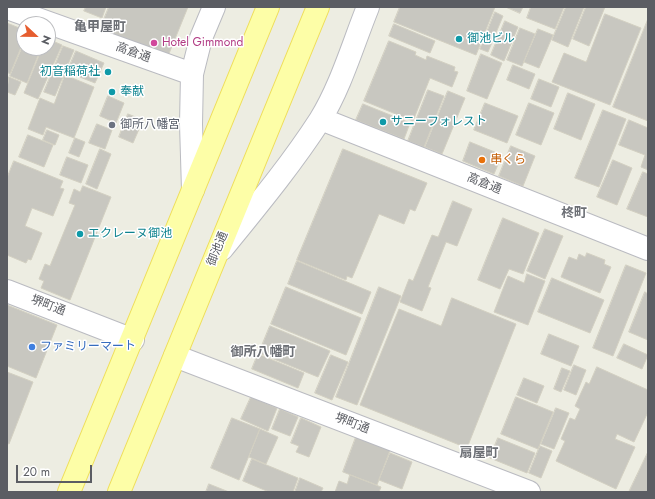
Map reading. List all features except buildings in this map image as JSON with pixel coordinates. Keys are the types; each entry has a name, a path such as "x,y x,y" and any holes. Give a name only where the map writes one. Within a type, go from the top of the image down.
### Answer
{"main road":[{"path":"69,492 133,340 268,7"},
{"name":"御池通","path":"119,492 318,7"}],"street":[{"path":"193,190 191,124 192,74 201,38 214,7"},
{"path":"215,257 277,180 320,119 339,80 368,7"},
{"name":"高倉通","path":"7,8 192,74"},
{"name":"高倉通","path":"320,119 648,250"},
{"name":"堺町通","path":"7,291 133,340"},
{"name":"堺町通","path":"175,356 529,492"}],"place":[{"name":"御池ビル","path":"459,39"},
{"name":"Hotel Gimmond","path":"154,43"},
{"name":"初音稲荷社","path":"108,72"},
{"name":"奉献","path":"112,92"},
{"name":"サニーフォレスト","path":"383,122"},
{"name":"御所八幡宮","path":"112,125"},
{"name":"串くら","path":"482,160"},
{"name":"エクレーヌ御池","path":"80,234"},
{"name":"ファミリーマート","path":"32,347"}],"district":[{"name":"亀甲屋町","path":"100,28"},
{"name":"柊町","path":"574,214"},
{"name":"御所八幡町","path":"263,353"},
{"name":"扇屋町","path":"479,454"}]}
